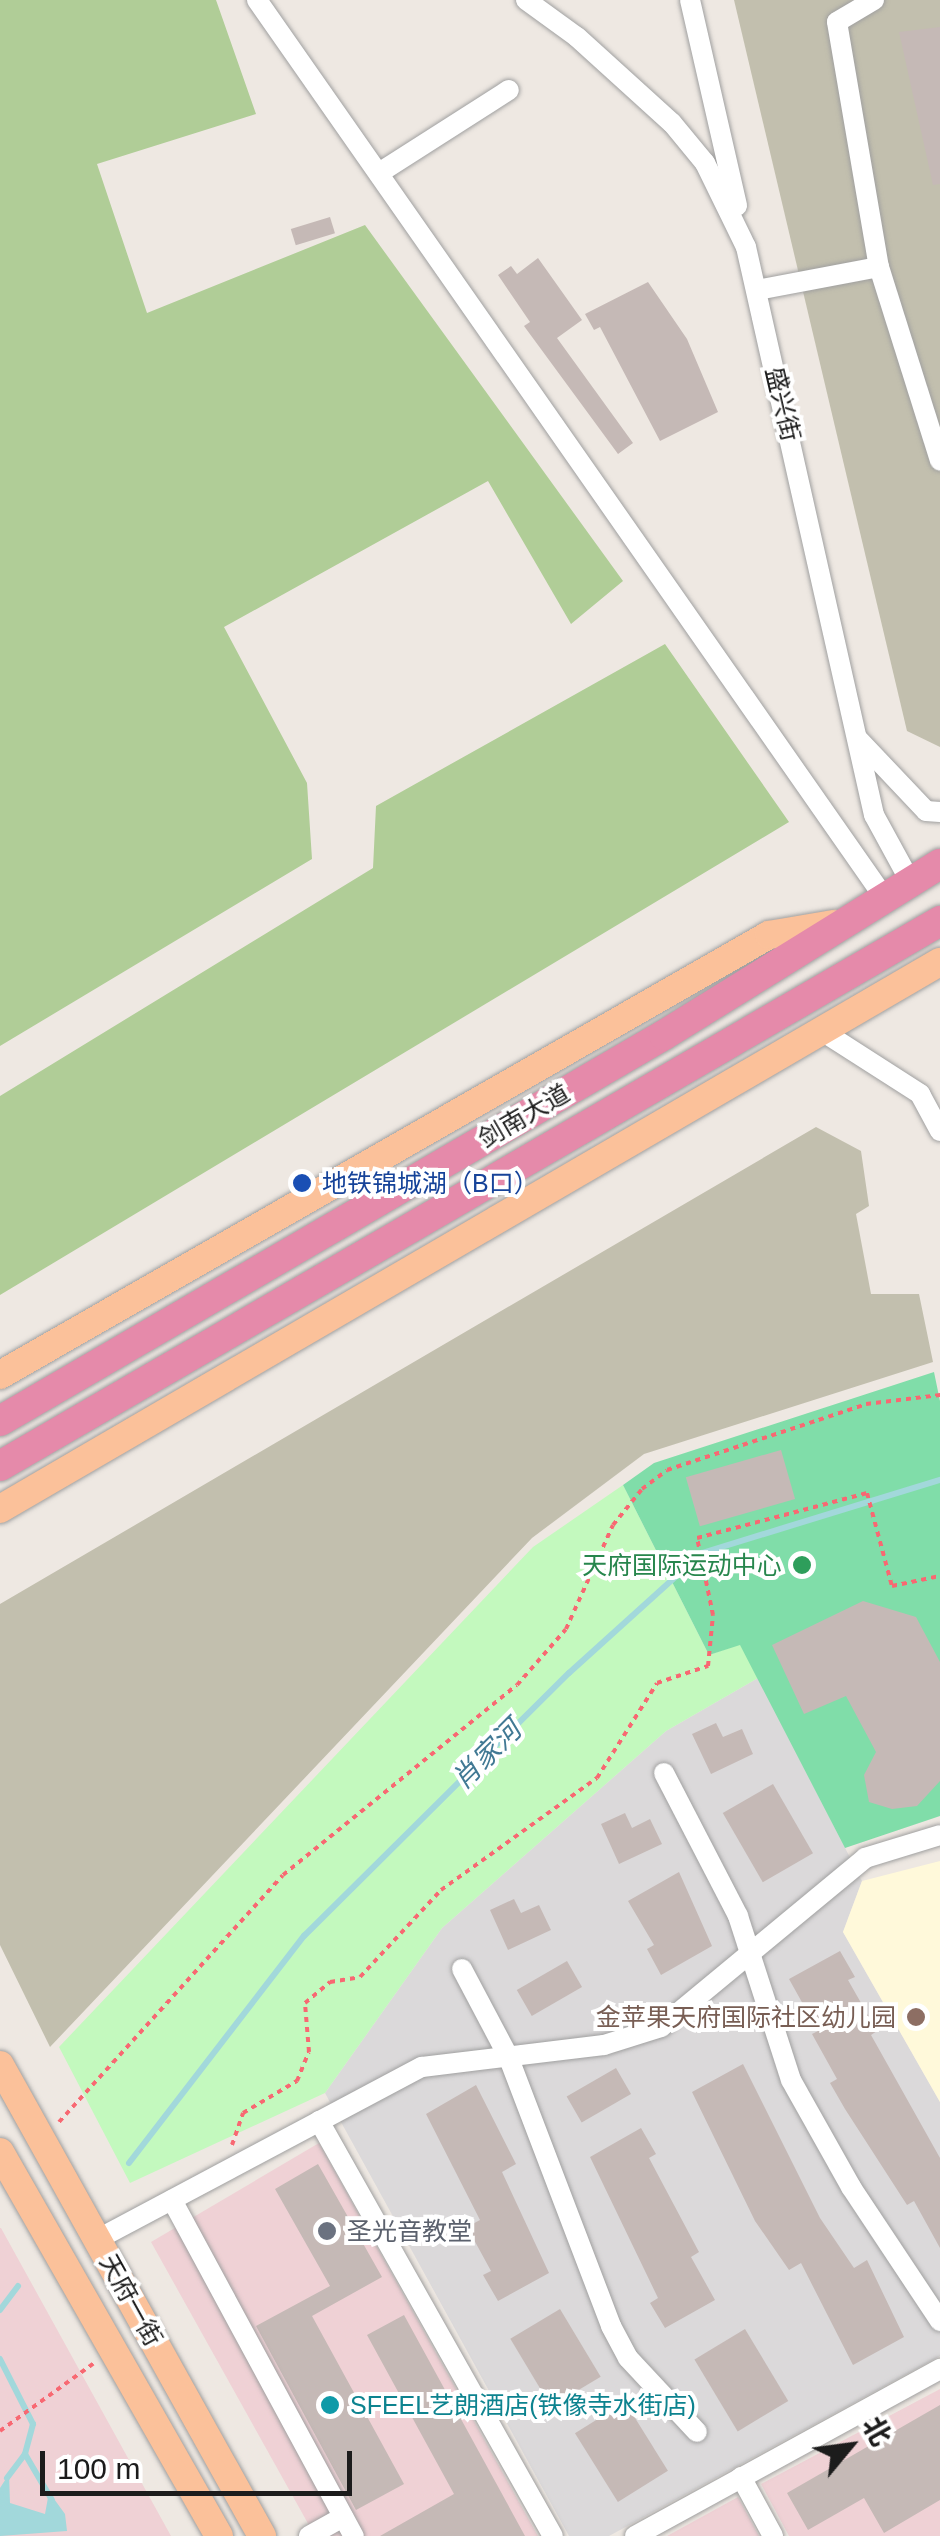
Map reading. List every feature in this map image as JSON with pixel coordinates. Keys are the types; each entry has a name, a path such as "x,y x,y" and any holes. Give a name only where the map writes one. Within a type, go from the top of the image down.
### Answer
{"highway":[{"name":"剑南大道","path":"0,1421 664,1036 834,924 940,864"},
{"name":"剑南大道","path":"0,1466 940,921"}],"main road":[{"path":"0,1376 770,935 834,924"},
{"path":"0,1509 940,962"},
{"name":"天府一街","path":"0,2065 262,2536"},
{"name":"天府一街","path":"0,2152 219,2536"}],"street":[{"path":"258,0 897,890"},
{"name":"盛兴街","path":"526,0 577,37 672,124 705,163 746,247 874,814 897,890"},
{"path":"690,0 746,247"},
{"path":"874,0 837,22 880,267 940,461"},
{"path":"380,173 509,90"},
{"path":"757,290 880,267"},
{"path":"858,739 926,811 940,812"},
{"path":"822,1031 920,1094 940,1130"},
{"path":"664,1773 738,1916 791,2080 851,2187 940,2321"},
{"path":"98,2239 422,2066 645,2034 703,1998 865,1858 940,1835"},
{"path":"462,1968 508,2056 611,2326 628,2358 697,2432"},
{"path":"319,2121 553,2536"},
{"path":"172,2200 354,2536"},
{"path":"634,2536 940,2370"},
{"path":"741,2477 773,2536"},
{"path":"308,2536 343,2516"}],"path":[{"path":"42,2140 283,1875 517,1685 566,1629 613,1525 642,1489 668,1470 866,1404 940,1395"},
{"path":"222,2173 242,2113 296,2081 310,2052 305,2002 330,1982 360,1977 441,1890 597,1778 657,1684 708,1666 713,1615 698,1538 867,1493 892,1586 940,1576"},
{"path":"0,2431 35,2401 114,2351"}],"shaded area":[{"path":"734,0 940,0 940,747 907,731"},
{"path":"816,1127 861,1151 869,1206 856,1214 871,1294 919,1294 933,1362 644,1454 532,1538 50,2047 0,1945 0,1604"},
{"path":"758,1678 862,1881 843,1932 940,2102 940,2356 609,2536 569,2536 325,2093 442,1928 666,1731"},
{"name":"金苹果天府国际社区幼儿园","path":"940,1861 940,2102 843,1932 862,1881"},
{"path":"319,2143 538,2536 315,2536 151,2242"},
{"path":"1,2228 171,2536 0,2536"},
{"path":"940,2389 940,2536 789,2536 761,2484"},
{"path":"738,2497 759,2536 667,2536"}],"green space":[{"path":"0,0 216,0 256,114 97,164 147,313 365,225 623,581 571,624 488,481 224,627 307,783 312,859 0,1046"},
{"path":"665,644 789,822 0,1295 0,1096 373,868 376,806"},
{"name":"天府国际运动中心","path":"934,1372 940,1401 940,1816 845,1848 740,1645 709,1655 623,1485 654,1463"},
{"path":"623,1485 709,1655 740,1644 758,1678 666,1731 442,1928 325,2093 130,2183 59,2047 533,1547"}],"water":[{"path":"9,2474 10,2503 45,2514 49,2492 65,2514 67,2531 0,2536 0,2488"}],"building":[{"path":"940,27 940,184 933,185 899,32"},
{"path":"330,217 335,233 296,245 291,229"},
{"path":"538,258 582,320 557,338 633,443 618,454 524,326 530,322 498,275 511,266 517,274"},
{"path":"648,282 687,339 718,412 660,441 600,327 594,330 585,314"},
{"path":"781,1450 795,1499 700,1526 686,1477"},
{"path":"863,1601 916,1617 940,1662 940,1781 917,1806 892,1809 869,1802 864,1775 876,1752 846,1696 804,1714 772,1645"},
{"path":"716,1723 723,1737 742,1729 753,1754 711,1774 692,1734"},
{"path":"773,1784 813,1853 763,1882 723,1813"},
{"path":"625,1813 632,1828 650,1819 662,1844 619,1864 601,1824"},
{"path":"679,1872 712,1946 661,1975 647,1949 654,1945 628,1901"},
{"path":"514,1899 521,1913 539,1905 551,1930 508,1950 490,1910"},
{"path":"840,1951 855,1977 848,1980 877,2031 871,2035 940,2158 940,2248 914,2201 907,2205 830,2083 837,2079 812,2034 818,2031 789,1979"},
{"path":"567,1961 582,1987 532,2016 517,1990"},
{"path":"743,2064 820,2218 854,2268 867,2260 904,2337 853,2365 801,2263 789,2270 755,2221 692,2092"},
{"path":"616,2068 631,2094 582,2122 567,2096"},
{"path":"476,2085 516,2164 502,2172 549,2273 498,2301 483,2275 491,2271 467,2227 480,2220 426,2114"},
{"path":"641,2128 656,2154 649,2158 699,2252 691,2257 715,2300 665,2328 650,2303 658,2298 590,2157"},
{"name":"SFEEL艺朗酒店(铁像寺水街店)","path":"318,2164 382,2277 312,2316 404,2484 356,2510 256,2326 330,2286 275,2189"},
{"path":"560,2309 601,2377 551,2407 510,2339"},
{"path":"404,2315 525,2536 380,2536 454,2494 367,2335"},
{"path":"745,2329 788,2401 738,2431 694,2359"},
{"path":"625,2402 668,2471 618,2502 575,2433"},
{"path":"940,2405 940,2500 884,2533 864,2498 808,2530 787,2493"}],"waterway":[{"name":"肖家河","path":"129,2163 304,1936 569,1673 702,1553 940,1480"},
{"name":"肖家河","path":"0,2310 18,2286"},
{"path":"0,2359 33,2424 25,2454 7,2478"},
{"path":"25,2454 52,2500"}],"place":[{"name":"地铁锦城湖（B口）","path":"302,1183"},
{"name":"天府国际运动中心","path":"802,1565"},
{"name":"金苹果天府国际社区幼儿园","path":"916,2017"},
{"name":"圣光音教堂","path":"327,2231"},
{"name":"SFEEL艺朗酒店(铁像寺水街店)","path":"330,2405"}]}
